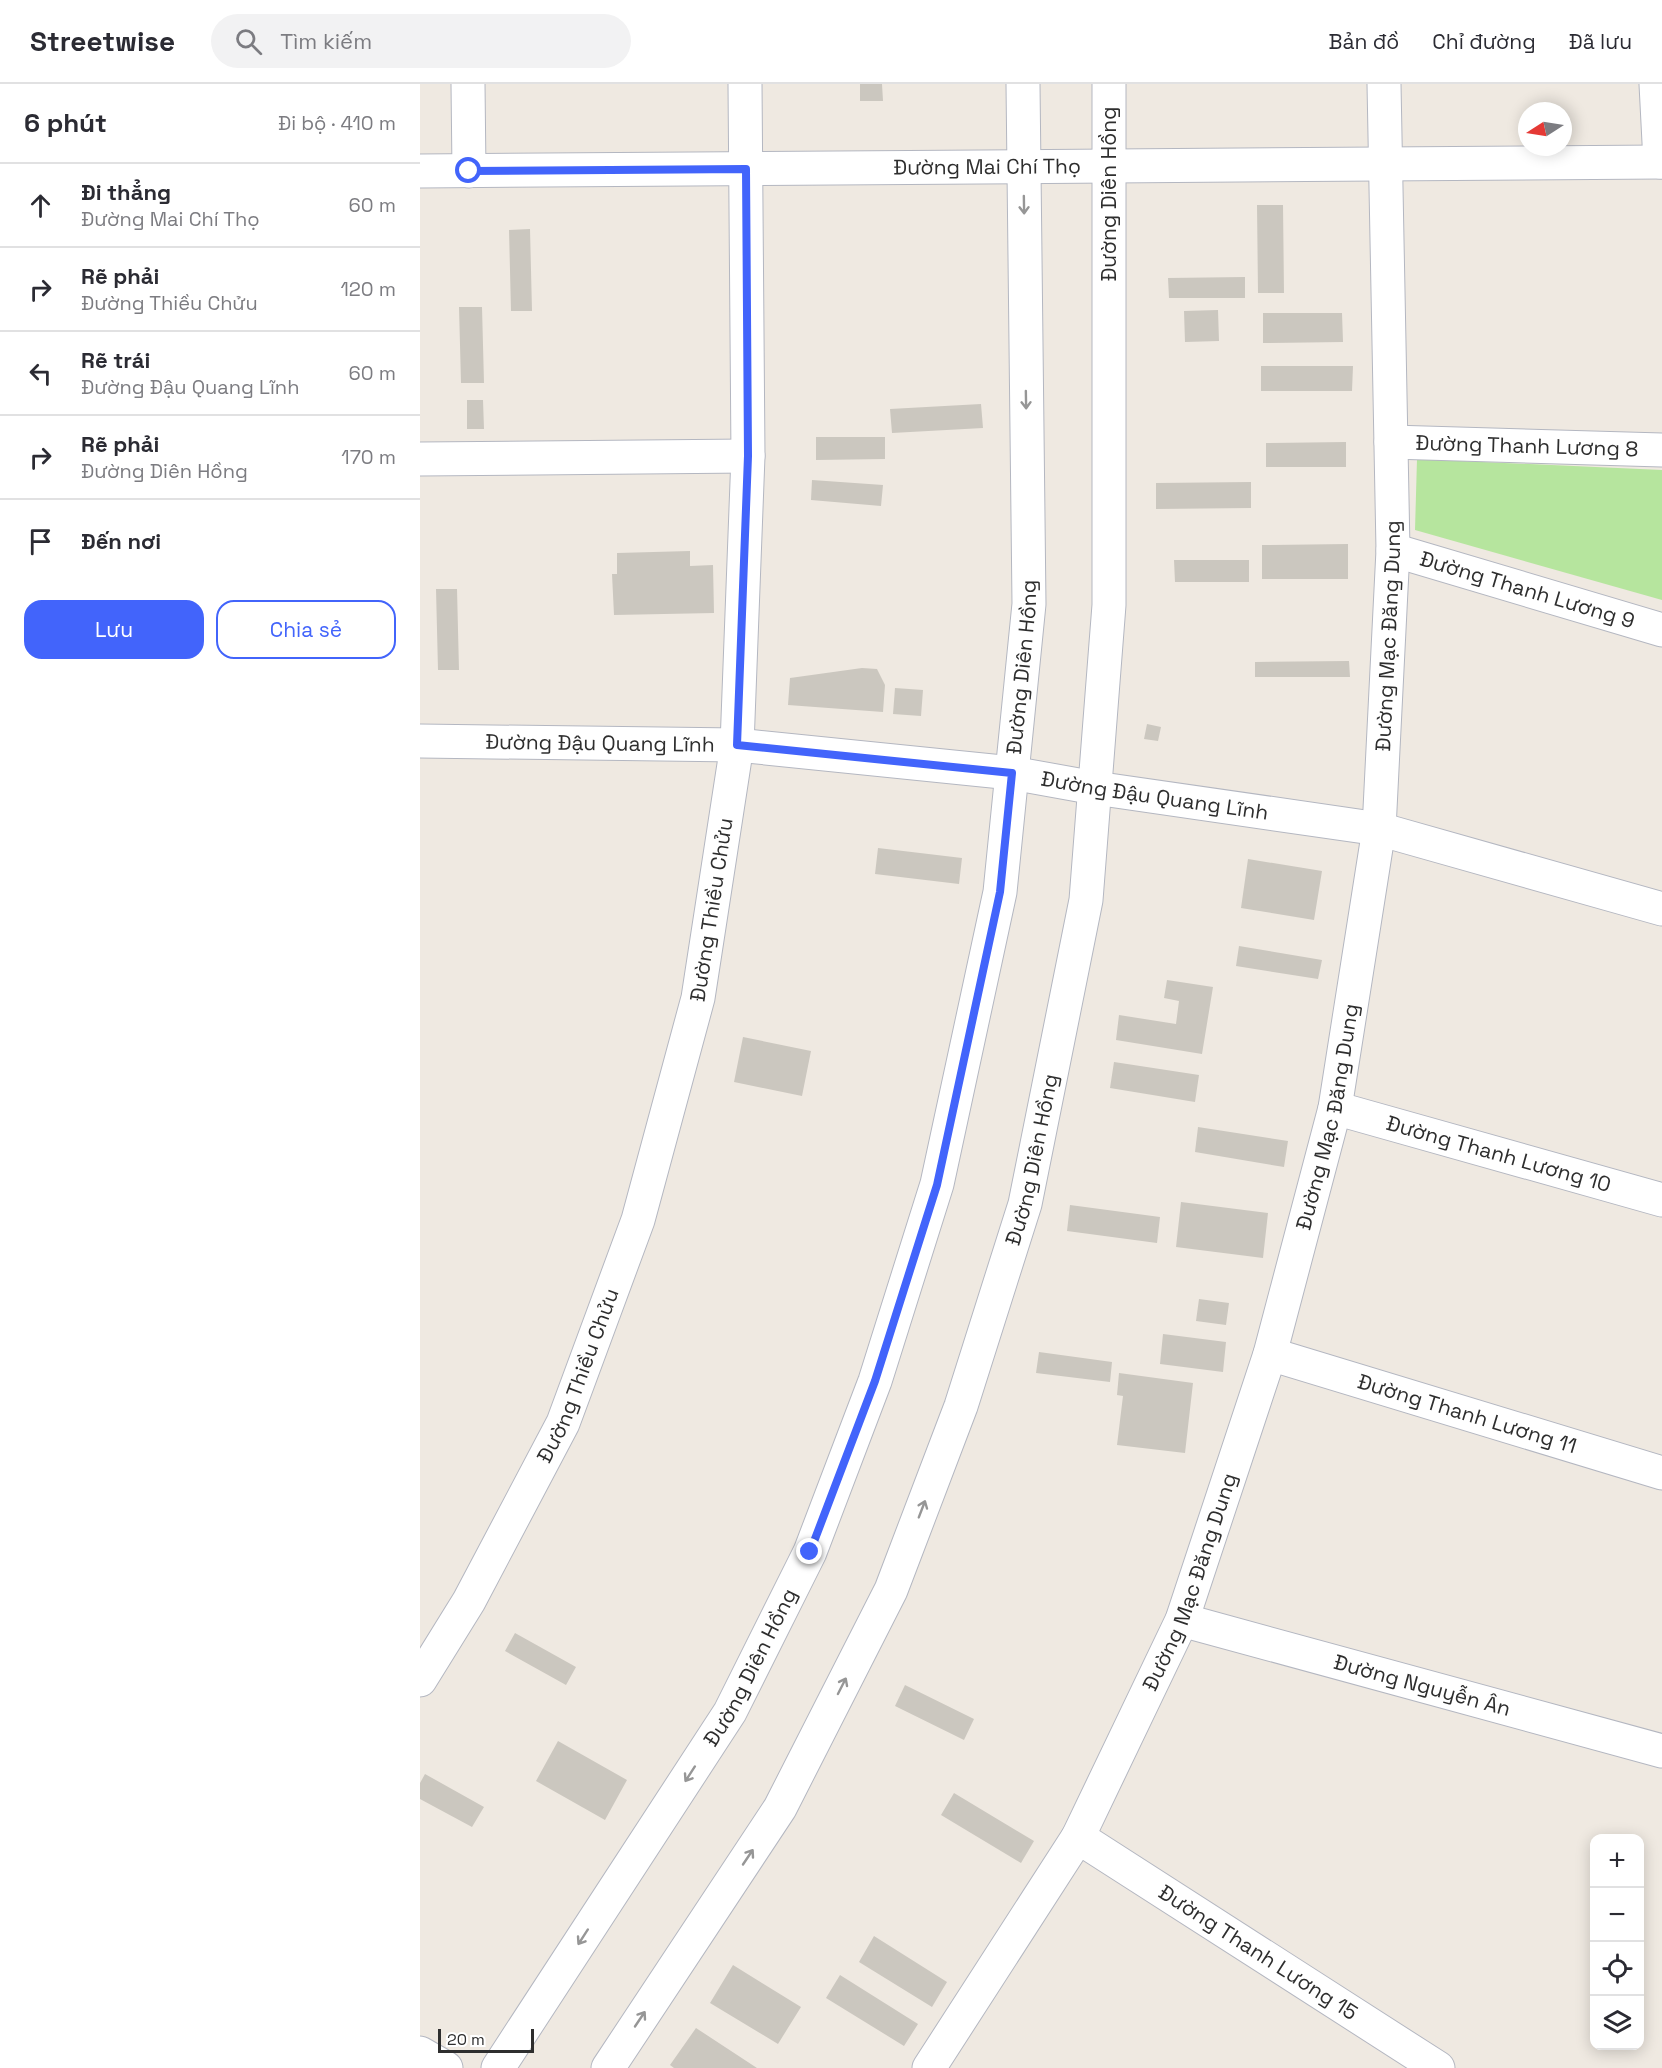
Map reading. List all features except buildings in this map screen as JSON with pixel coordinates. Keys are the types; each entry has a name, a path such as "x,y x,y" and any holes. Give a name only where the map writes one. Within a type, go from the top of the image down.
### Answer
{"street":[{"path":"468,84 469,171"},
{"name":"Đường Thiều Chửu","path":"420,1680 469,1601 563,1423 638,1220 698,998 737,745 748,456 745,84"},
{"name":"Đường Diên Hồng","path":"498,2068 730,1712 810,1552 875,1381 937,1185 1000,892 1029,604 1023,84"},
{"name":"Đường Diên Hồng","path":"608,2068 780,1808 891,1590 957,1417 1025,1204 1086,900 1109,605 1109,84"},
{"name":"Đường Mạc Đăng Dung","path":"939,2064 1078,1837 1182,1620 1270,1354 1335,1108 1379,829 1393,550 1384,84"},
{"path":"1656,84 1661,162"},
{"name":"Đường Mai Chí Thọ","path":"420,171 1661,162"},
{"name":"Đường Thanh Lương 8","path":"1391,442 1662,450"},
{"path":"420,459 748,456"},
{"name":"Đường Thanh Lương 9","path":"1393,550 1662,630"},
{"name":"Đường Đậu Quang Lĩnh","path":"420,741 737,745 1012,773 1095,788 1379,829 1662,909"},
{"name":"Đường Thanh Lương 10","path":"1335,1108 1662,1200"},
{"name":"Đường Thanh Lương 11","path":"1270,1354 1662,1473"},
{"name":"Đường Nguyễn Ân","path":"1182,1620 1662,1751"},
{"name":"Đường Thanh Lương 15","path":"1078,1837 1438,2068"},
{"path":"420,2053 446,2068"}],"green space":[{"path":"1417,459 1662,470 1662,600 1415,530"}],"route":[{"path":"469,171 746,169 748,456 737,745 1012,773 1000,892 937,1185 875,1381 810,1552"}]}
